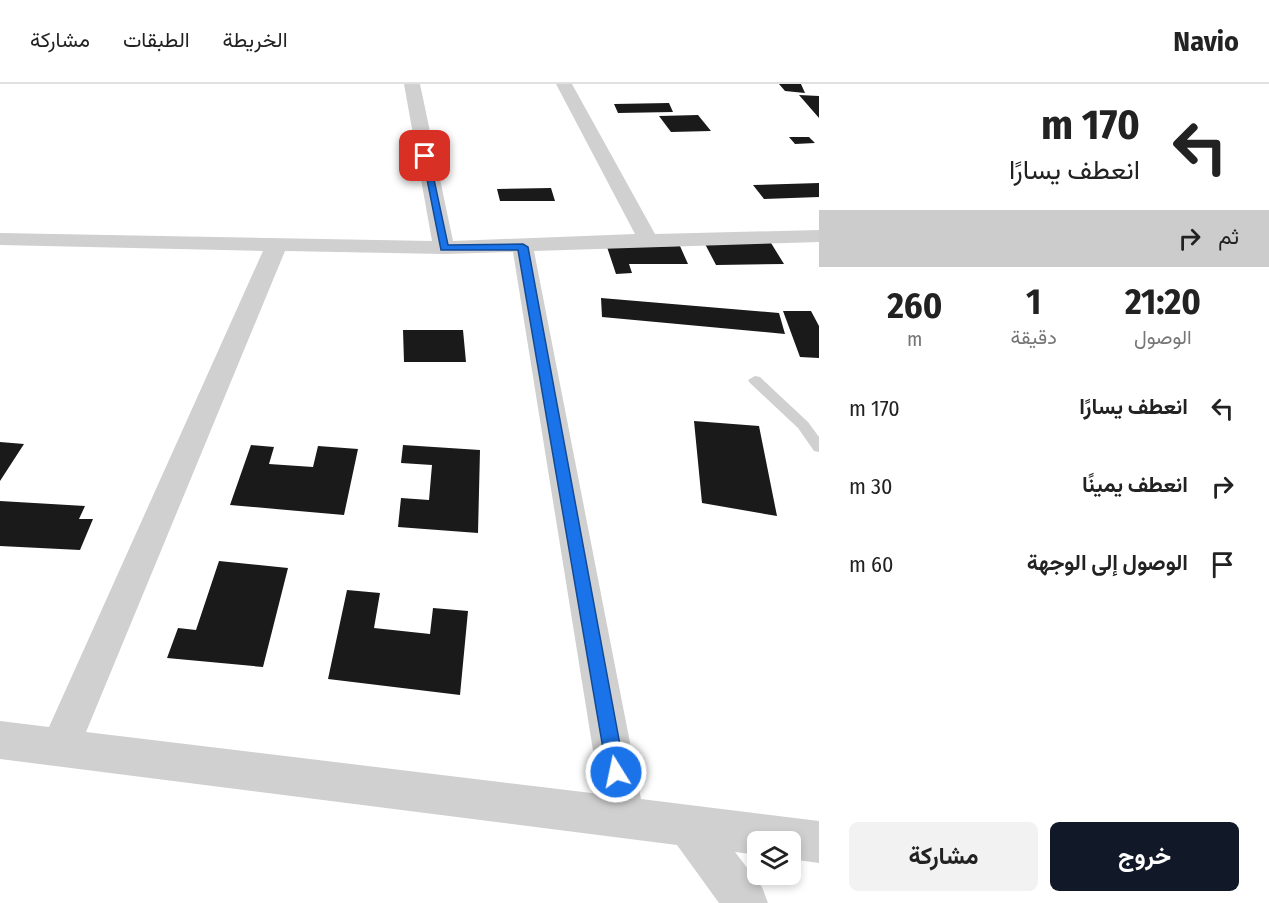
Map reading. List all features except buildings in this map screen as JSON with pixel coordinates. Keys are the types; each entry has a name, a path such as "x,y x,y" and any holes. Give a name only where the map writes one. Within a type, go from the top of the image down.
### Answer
{"street":[{"path":"412,84 444,248"},
{"path":"564,84 649,241"},
{"path":"0,239 444,248 819,237"},
{"path":"60,747 276,246"},
{"path":"523,247 624,818"},
{"path":"0,740 819,842"},
{"path":"689,826 746,903"}],"lane":[{"path":"755,380 803,425 819,447"}],"route":[{"path":"425,156 444,248 523,247 616,772"}]}
